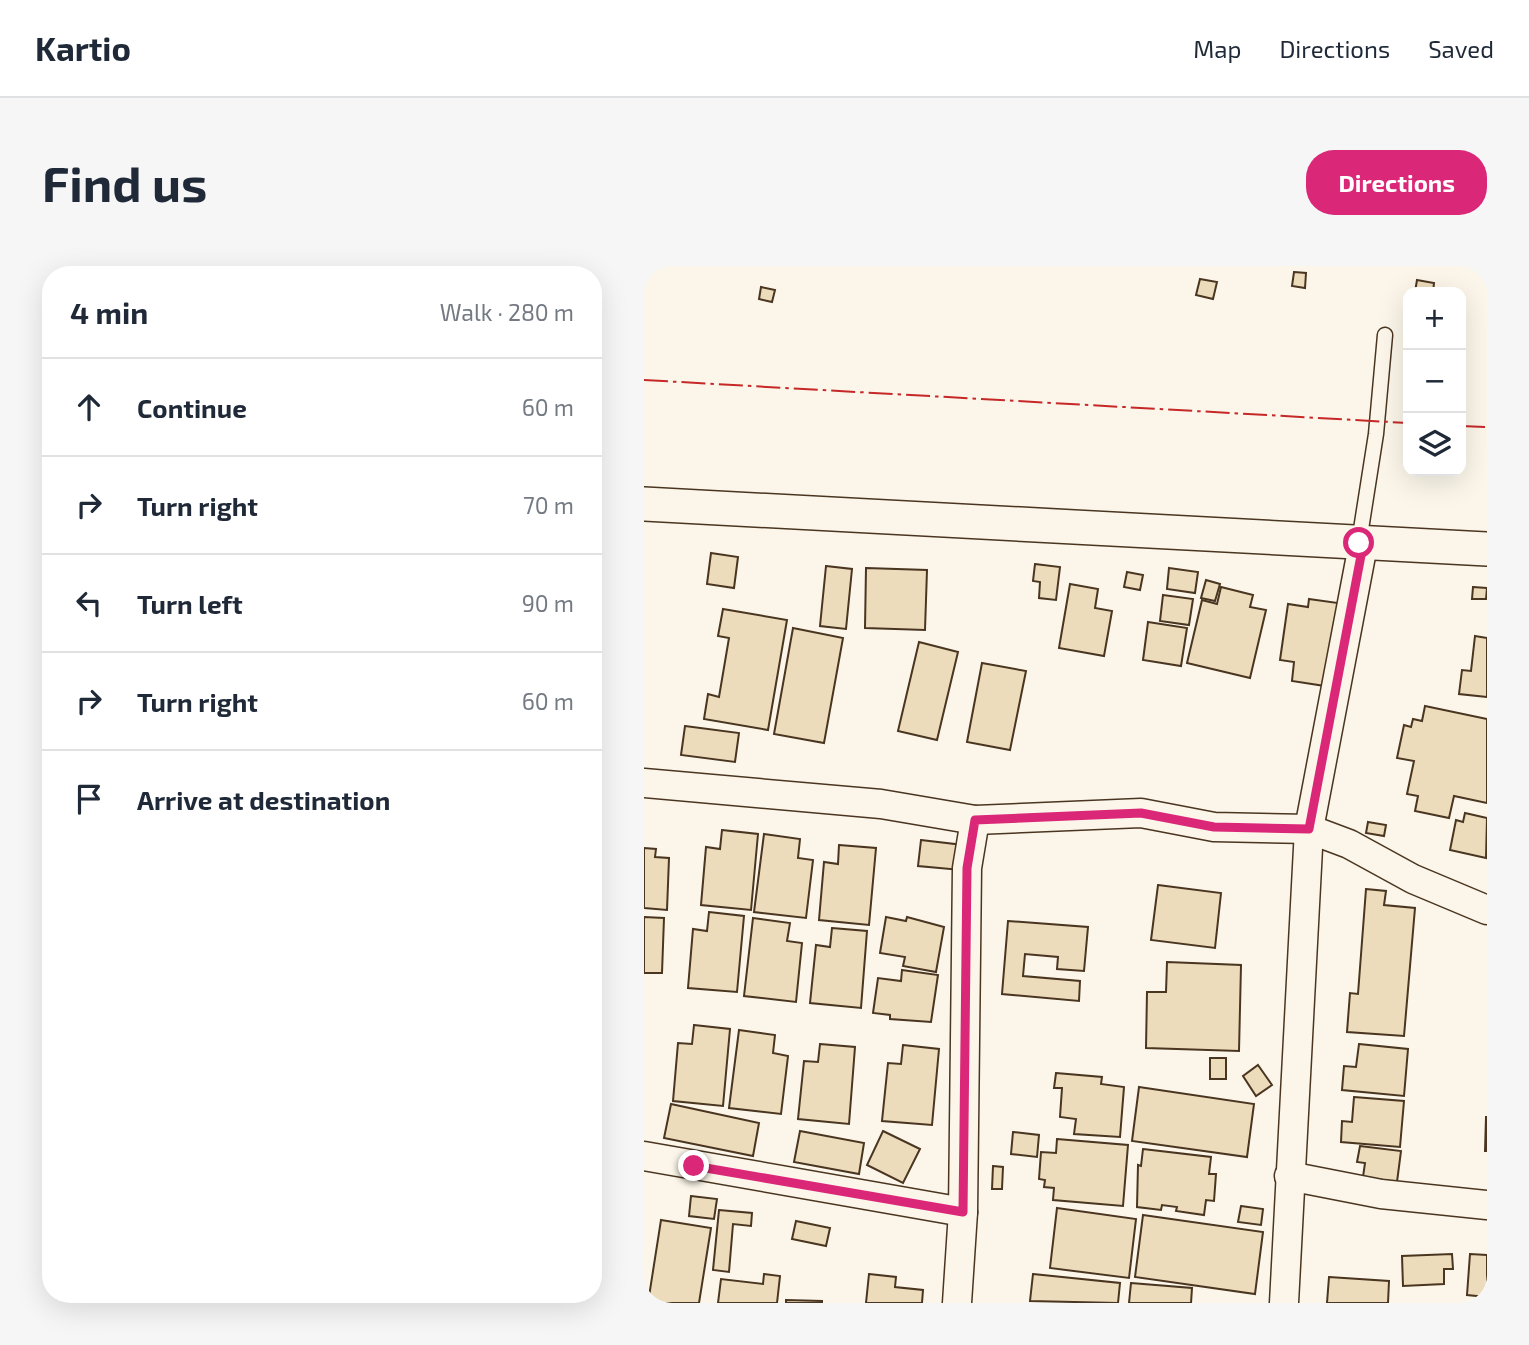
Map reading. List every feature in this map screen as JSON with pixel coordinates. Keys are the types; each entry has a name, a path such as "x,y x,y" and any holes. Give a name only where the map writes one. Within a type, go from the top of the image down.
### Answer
{"street":[{"path":"644,505 1487,549"},
{"path":"1284,1303 1309,829 1363,545 1359,543"},
{"path":"644,783 881,804 975,820 1141,813 1214,827 1309,829 1349,844 1413,878 1487,910"},
{"path":"957,1303 963,1212 967,868 975,820"},
{"path":"644,1156 963,1212"},
{"path":"1289,1176 1381,1194 1487,1205"}],"lane":[{"path":"1359,543 1376,434 1385,335"}],"building":[{"path":"1294,272 1306,273 1305,288 1292,286"},
{"path":"1200,279 1217,282 1213,299 1196,295"},
{"path":"1417,280 1434,283 1434,287 1416,287"},
{"path":"761,287 775,290 772,302 759,299"},
{"path":"711,553 738,557 734,588 707,584"},
{"path":"1035,564 1060,567 1056,600 1039,598 1040,582 1033,581"},
{"path":"826,566 852,569 846,629 820,626"},
{"path":"866,568 927,570 925,630 865,628"},
{"path":"1169,568 1198,572 1195,593 1167,589"},
{"path":"1127,572 1143,575 1140,590 1124,587"},
{"path":"1206,580 1220,584 1215,601 1201,598"},
{"path":"1070,584 1098,589 1095,608 1112,611 1104,656 1059,648"},
{"path":"1221,587 1253,595 1250,607 1266,610 1250,678 1187,663 1202,600 1217,604"},
{"path":"1473,587 1487,588 1486,599 1472,599"},
{"path":"1163,595 1193,599 1189,625 1160,621"},
{"path":"1309,599 1338,603 1325,686 1292,681 1294,662 1280,660 1288,604 1308,607"},
{"path":"723,609 787,620 768,730 704,719 708,694 719,697 729,638 718,636"},
{"path":"1148,622 1187,628 1181,666 1143,660"},
{"path":"793,628 843,638 824,743 774,734"},
{"path":"1475,636 1487,638 1487,697 1459,694 1462,670 1471,671"},
{"path":"919,642 958,652 937,740 898,731"},
{"path":"982,663 1026,671 1010,750 967,742"},
{"path":"1425,706 1487,719 1487,803 1454,796 1449,818 1415,811 1418,796 1407,794 1414,761 1397,758 1404,725 1411,727 1413,719 1422,721"},
{"path":"685,726 739,733 735,762 681,755"},
{"path":"1465,813 1487,818 1486,858 1450,850 1456,820 1463,822"},
{"path":"1368,822 1386,825 1384,836 1366,833"},
{"path":"722,830 758,834 751,910 701,905 706,847 720,849"},
{"path":"764,834 800,839 798,858 813,860 806,918 754,912"},
{"path":"921,840 963,845 961,870 918,866"},
{"path":"839,845 876,848 869,925 819,920 824,862 838,864"},
{"path":"644,848 656,849 655,857 669,858 667,910 644,908"},
{"path":"1158,885 1221,893 1215,948 1151,940"},
{"path":"1366,889 1386,891 1384,905 1415,908 1404,1036 1347,1032 1350,993 1358,994"},
{"path":"709,912 744,916 737,992 688,988 693,929 707,931"},
{"path":"644,917 664,918 662,973 644,973"},
{"path":"886,917 906,921 907,917 944,927 936,972 903,966 905,957 880,953"},
{"path":"753,918 790,923 787,941 802,943 796,1002 744,996"},
{"path":"1008,921 1088,927 1084,971 1057,969 1058,957 1025,954 1023,976 1080,981 1079,1001 1002,994"},
{"path":"832,928 867,931 861,1008 810,1003 816,945 830,947"},
{"path":"1167,962 1241,965 1239,1051 1146,1048 1147,992 1166,992"},
{"path":"902,970 938,975 931,1022 890,1019 890,1015 873,1013 878,978 901,981"},
{"path":"694,1025 730,1029 723,1106 673,1101 678,1043 692,1044"},
{"path":"739,1030 775,1035 773,1053 788,1056 781,1114 729,1108"},
{"path":"820,1044 855,1047 849,1124 798,1119 804,1061 818,1062"},
{"path":"1359,1044 1408,1049 1404,1096 1342,1090 1344,1066 1356,1067"},
{"path":"903,1045 939,1049 932,1125 882,1121 888,1063 901,1064"},
{"path":"1210,1058 1226,1058 1226,1079 1210,1079"},
{"path":"1258,1065 1272,1085 1256,1096 1243,1076"},
{"path":"1056,1073 1102,1077 1101,1084 1124,1087 1120,1137 1074,1134 1076,1119 1060,1117 1062,1088 1054,1088"},
{"path":"1139,1087 1254,1104 1247,1157 1132,1141"},
{"path":"1354,1097 1404,1101 1400,1147 1341,1142 1342,1121 1352,1122"},
{"path":"671,1104 759,1123 753,1156 664,1138"},
{"path":"1486,1117 1487,1151 1485,1151"},
{"path":"800,1131 864,1143 859,1174 794,1162"},
{"path":"883,1131 920,1149 903,1183 867,1165"},
{"path":"1013,1132 1039,1135 1037,1157 1011,1154"},
{"path":"1057,1139 1128,1145 1123,1206 1053,1200 1054,1188 1044,1187 1045,1180 1039,1179 1041,1152 1056,1153"},
{"path":"1360,1146 1401,1151 1397,1182 1363,1177 1365,1163 1357,1162"},
{"path":"1143,1149 1211,1157 1209,1174 1216,1174 1214,1201 1206,1200 1204,1215 1176,1211 1177,1207 1162,1205 1161,1210 1137,1207 1138,1165 1141,1166"},
{"path":"993,1166 1003,1167 1002,1189 992,1189"},
{"path":"691,1196 717,1199 714,1219 689,1216"},
{"path":"1241,1206 1263,1209 1261,1225 1238,1222"},
{"path":"1057,1208 1136,1219 1129,1278 1050,1268"},
{"path":"719,1210 752,1213 751,1226 733,1224 729,1272 713,1270"},
{"path":"1143,1215 1263,1232 1255,1294 1135,1277"},
{"path":"661,1220 711,1228 699,1303 648,1303"},
{"path":"796,1221 830,1228 826,1246 792,1239"},
{"path":"1452,1254 1453,1269 1444,1269 1444,1284 1403,1286 1402,1256"},
{"path":"1470,1254 1487,1255 1487,1297 1467,1295"},
{"path":"764,1274 780,1276 777,1303 718,1303 721,1279 763,1284"},
{"path":"869,1274 896,1277 895,1287 923,1290 922,1303 866,1303"},
{"path":"1033,1274 1120,1283 1118,1303 1030,1301"},
{"path":"1329,1277 1389,1281 1388,1303 1327,1303"},
{"path":"1131,1283 1192,1288 1191,1303 1129,1303"},
{"path":"786,1300 822,1301 822,1303 786,1303"}],"power":[{"path":"644,380 1403,423"},
{"path":"1466,426 1487,427"}],"route":[{"path":"694,1166 963,1212 967,868 975,820 1141,813 1214,827 1309,829 1363,545 1359,543"}]}
